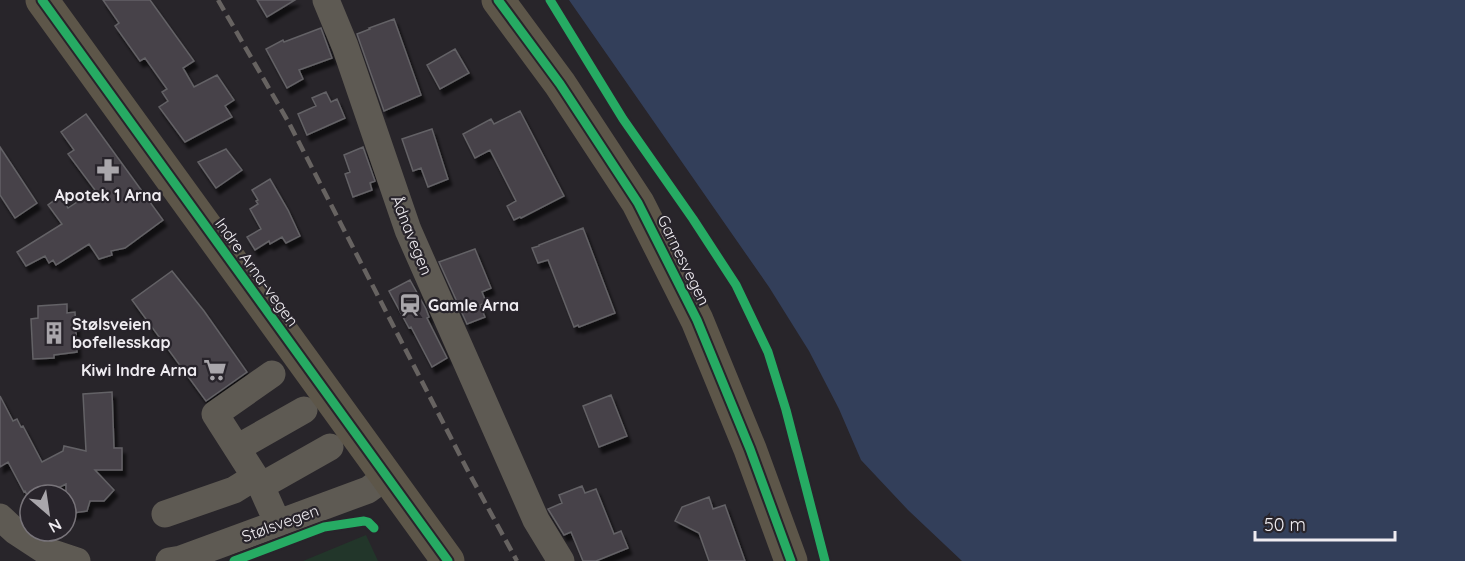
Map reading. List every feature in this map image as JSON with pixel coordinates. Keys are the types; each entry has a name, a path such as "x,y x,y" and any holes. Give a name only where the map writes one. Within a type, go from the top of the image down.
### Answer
{"main road":[{"name":"Indre Arna-vegen","path":"42,0 448,561"},
{"name":"Garnesvegen","path":"498,0 561,84 639,202 697,320 750,449 791,561"}],"street":[{"name":"Ådnavegen","path":"326,0 345,46 408,230 536,520 561,561"},
{"path":"272,374 215,414 258,482 278,524"},
{"path":"237,448 304,410"},
{"path":"165,514 258,482 330,447"},
{"name":"Stølsvegen","path":"170,561 181,559 368,490 387,476"},
{"path":"0,517 15,531 44,550 77,561"}],"green space":[{"path":"366,535 378,561 303,561"}],"water":[{"path":"569,0 1465,0 1465,561 962,561 908,510 861,460 839,409 809,351 769,287"}],"building":[{"path":"103,0 150,0 194,61 183,68 194,87 217,75 234,100 225,106 232,117 185,142 159,107 168,101 162,92 167,89 145,58 140,61 115,26 119,23"},
{"path":"257,0 295,0 267,17"},
{"path":"394,19 421,95 384,111 357,34"},
{"path":"321,28 332,58 299,70 303,79 287,88 266,49 283,40 284,42"},
{"path":"455,49 469,73 440,89 427,65"},
{"path":"326,92 331,102 337,99 345,118 307,135 298,114 316,106 312,98"},
{"path":"520,111 564,196 514,220 507,206 516,201 490,150 475,158 463,134 491,119 494,124"},
{"path":"86,114 163,220 125,248 111,251 112,255 99,259 89,244 56,265 53,260 49,263 45,256 26,266 17,252 62,224 48,205 60,196 68,208 95,190 68,154 74,150 61,132"},
{"path":"432,129 448,179 428,187 421,168 413,171 402,139"},
{"path":"0,147 37,203 15,218 0,195"},
{"path":"363,147 375,181 370,183 372,190 353,197 345,174 350,172 344,155"},
{"path":"226,149 242,170 216,188 198,162"},
{"path":"270,179 300,236 286,243 282,237 270,244 269,241 255,250 247,237 261,229 250,209 258,204 252,190"},
{"path":"583,228 615,313 574,327 548,260 538,263 532,248"},
{"path":"475,249 491,288 482,292 486,302 480,305 485,317 467,324 439,262"},
{"path":"172,271 204,311 247,372 206,401 132,300"},
{"path":"410,280 426,309 429,317 427,318 447,358 432,367 389,291"},
{"name":"Stølsveien bofellesskap","path":"67,304 67,313 75,312 77,352 54,355 54,358 33,359 31,319 38,318 38,306"},
{"path":"112,392 114,448 122,448 122,470 95,470 114,490 104,501 90,501 87,511 78,512 78,483 19,483 8,462 0,467 0,396 13,421 17,419 21,427 23,426 42,462 63,451 64,446 86,451 83,394"},
{"path":"611,395 627,436 599,447 583,406"},
{"path":"582,486 585,493 596,489 614,534 621,531 628,548 596,561 583,561 571,532 564,535 548,509 562,503 559,495"},
{"path":"709,497 713,509 725,505 745,561 709,561 699,533 675,521 682,507"}],"railway":[{"path":"218,0 289,123 469,473 517,561"}],"cycle path":[{"path":"42,0 448,561"},
{"path":"498,0 560,84 638,203 697,320 750,449 791,561"},
{"path":"550,0 623,119 736,285 768,352 786,410 825,561"},
{"path":"234,561 324,527 364,521 374,528"}],"place":[{"name":"Apotek 1 Arna","path":"108,170"},
{"name":"Gamle Arna","path":"410,305"},
{"name":"Stølsveien bofellesskap","path":"54,333"},
{"name":"Kiwi Indre Arna","path":"215,370"}]}
